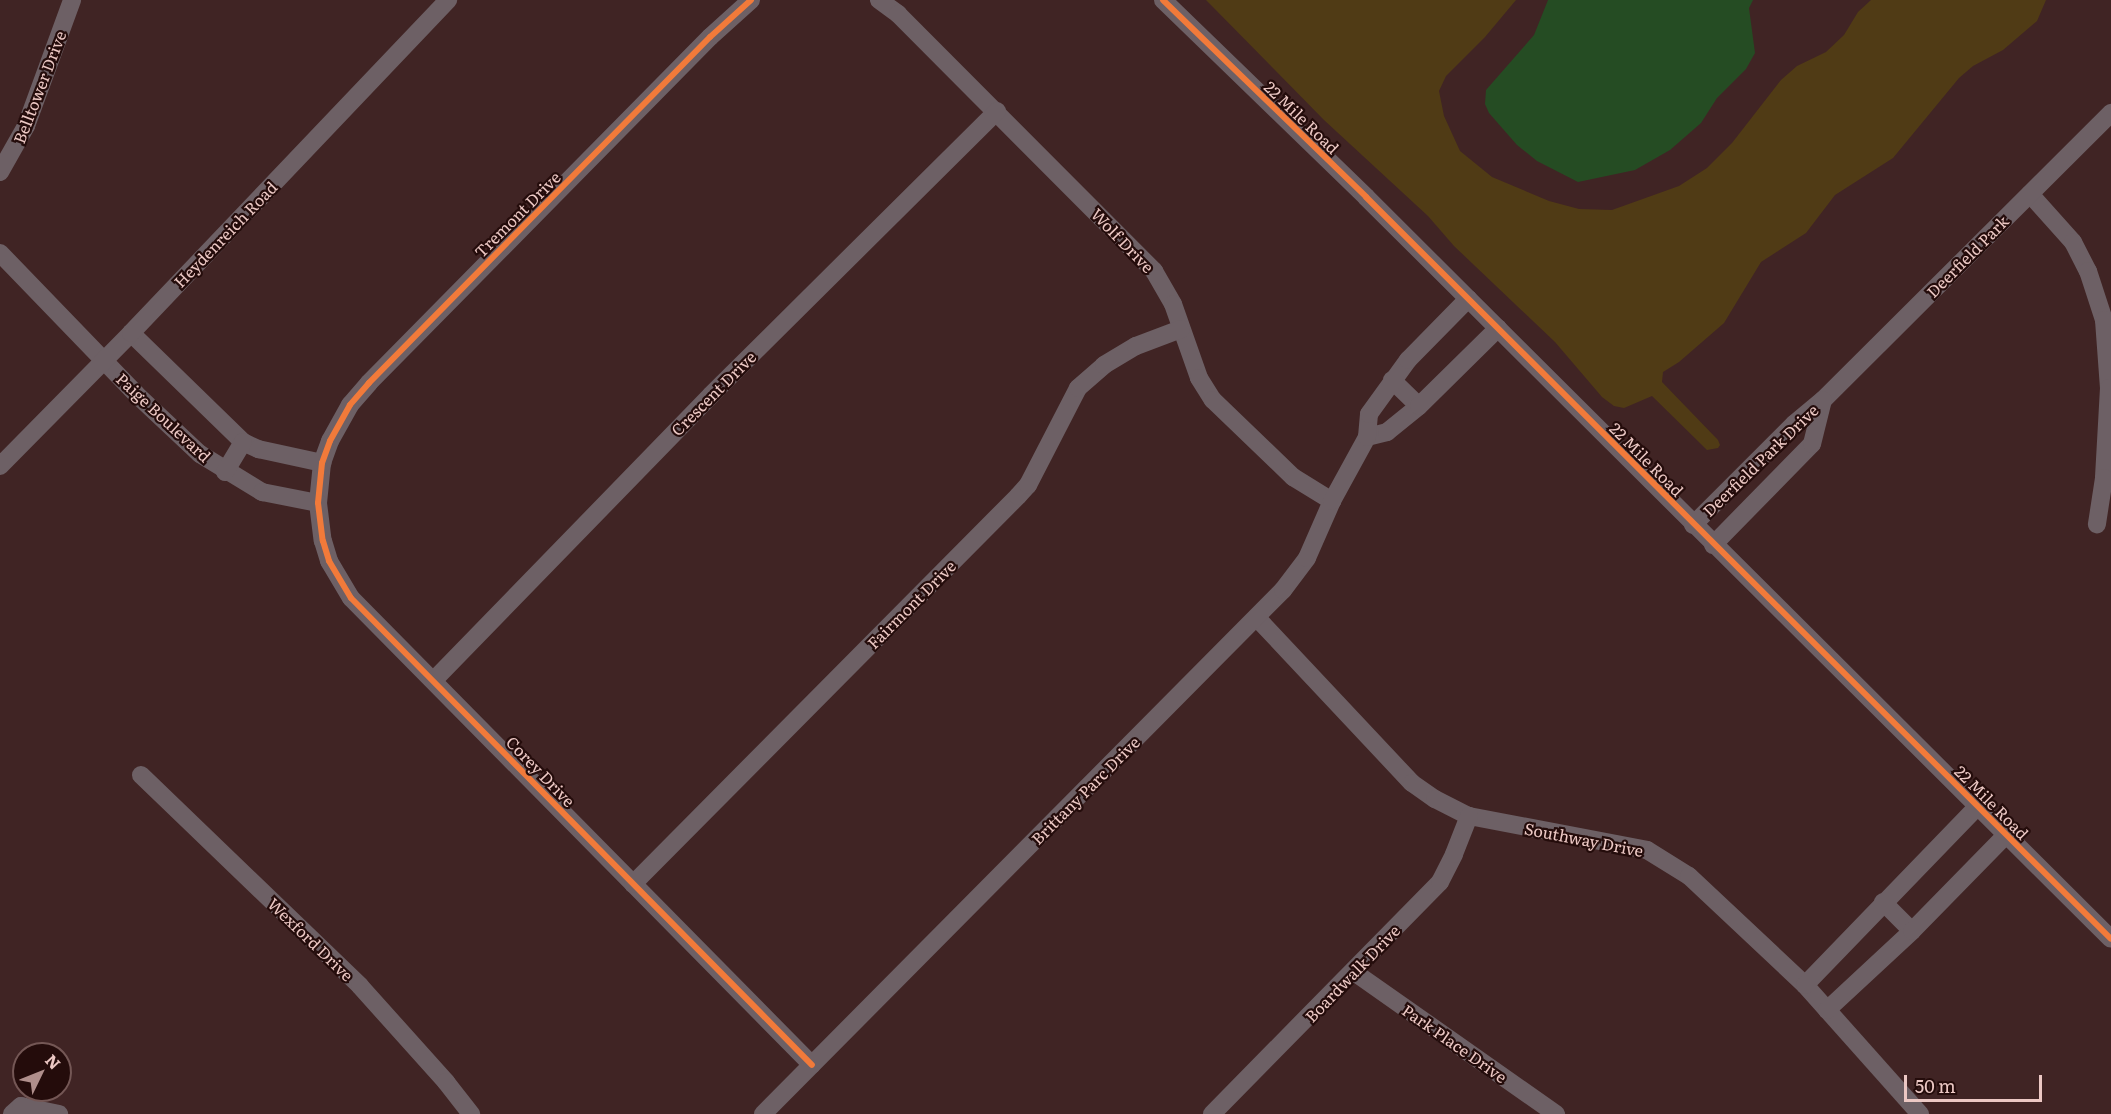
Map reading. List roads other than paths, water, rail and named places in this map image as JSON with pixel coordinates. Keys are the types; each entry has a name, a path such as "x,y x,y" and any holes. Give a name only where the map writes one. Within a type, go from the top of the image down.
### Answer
{"street":[{"name":"Belltower Drive","path":"0,172 26,126 72,0"},
{"name":"Heydenreich Road","path":"0,466 131,333 448,0"},
{"name":"Tremont Drive","path":"322,463 350,405 369,383 702,45 751,0"},
{"name":"Wolf Drive","path":"879,0 898,14 997,111 1154,272 1173,304 1199,378 1213,400 1293,477 1332,501"},
{"name":"22 Mile Road","path":"1163,0 1498,328 1713,545 2111,939"},
{"name":"Crescent Drive","path":"434,680 711,395 997,111"},
{"name":"Deerfield Park","path":"1823,400 2111,113"},
{"path":"2030,194 2073,242 2093,283 2105,328 2110,413 2097,524"},
{"name":"Paige Boulevard","path":"0,253 200,454 225,472 262,492 318,503"},
{"name":"Brittany Parc Drive","path":"763,1114 1257,618 1295,576 1367,437 1368,414 1392,380 1468,299"},
{"path":"1367,437 1387,432 1419,406 1498,328"},
{"name":"Fairmont Drive","path":"633,884 1028,485 1078,388 1104,365 1136,346 1181,329"},
{"path":"131,333 243,442 258,449 322,463"},
{"path":"1392,380 1419,406"},
{"name":"Deerfield Park Drive","path":"1693,525 1794,424 1823,400"},
{"name":"Deerfield Park Drive","path":"1713,545 1812,444 1823,400"},
{"name":"Paige Boulevard","path":"225,472 243,442"},
{"name":"Corey Drive","path":"322,463 318,503 323,541 339,580 351,598 812,1065"},
{"name":"Southway Drive","path":"1257,618 1412,783 1469,816 1647,850 1689,876 1805,985 1920,1114"},
{"name":"Wexford Drive","path":"141,775 360,986 446,1082 471,1114"},
{"path":"1805,985 1978,806"},
{"name":"Boardwalk Drive","path":"1212,1114 1440,882 1469,816"},
{"path":"1827,1010 1912,931 2006,835"},
{"path":"1883,902 1912,931"},
{"name":"Park Place Drive","path":"1354,972 1556,1114"},
{"path":"17,1110 59,1114"}]}
